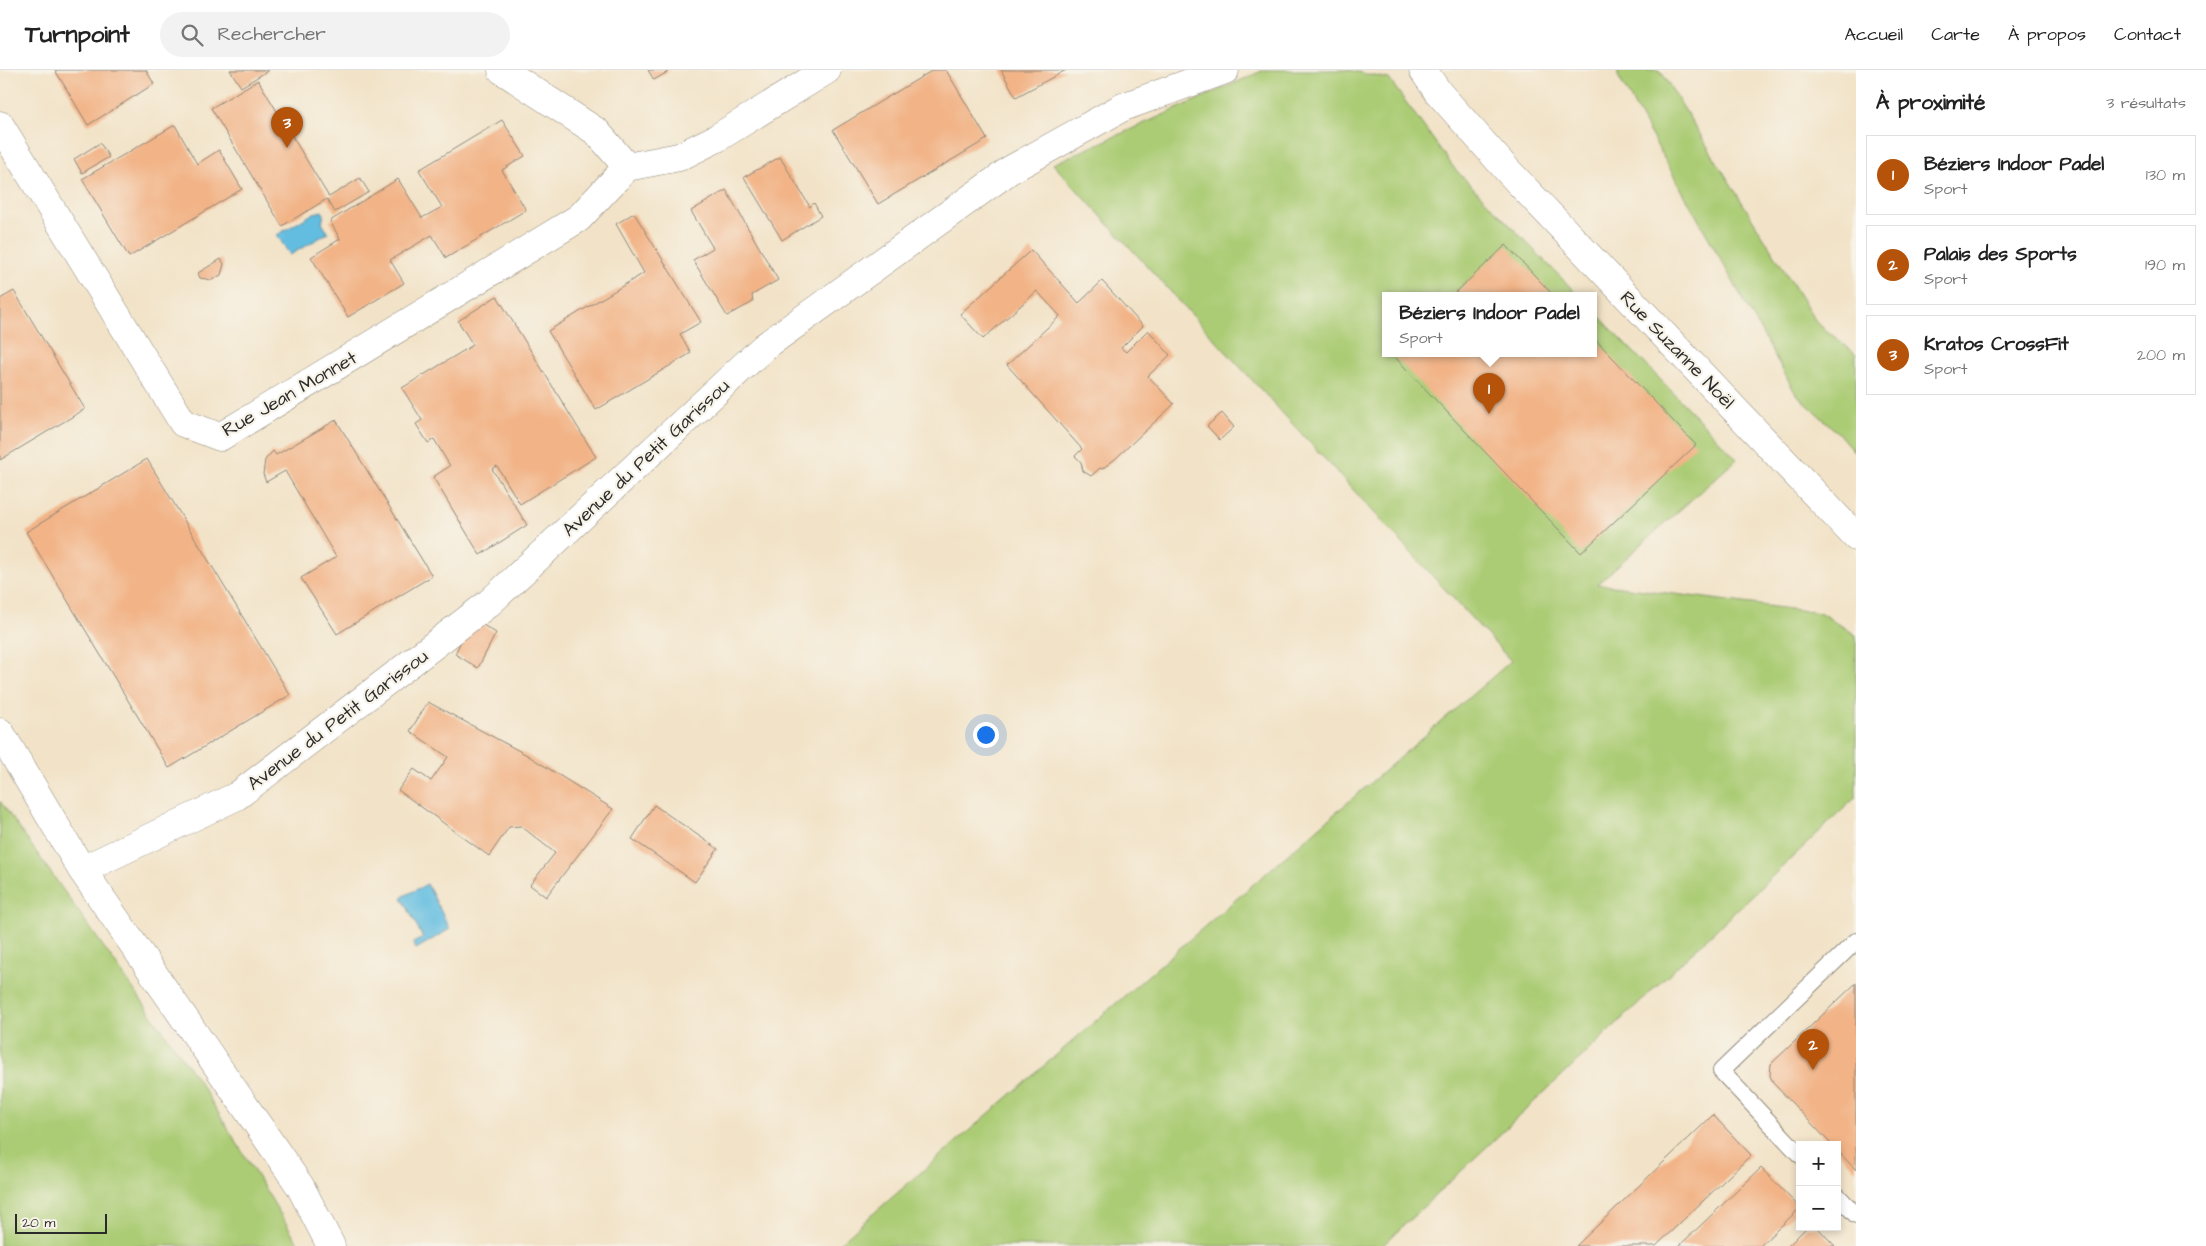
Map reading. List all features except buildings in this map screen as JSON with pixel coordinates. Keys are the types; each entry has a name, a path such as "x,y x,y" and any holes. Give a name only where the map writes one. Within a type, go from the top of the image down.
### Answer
{"street":[{"path":"502,70 597,132 627,167 679,158 716,138 827,70"},
{"name":"Avenue du Petit Garissou","path":"82,870 237,796 489,603 764,347 1010,170 1123,107 1225,70"},
{"name":"Rue Suzanne Noël","path":"1423,70 1438,92 1509,172 1856,537"},
{"name":"Rue Jean Monnet","path":"0,125 183,423 220,436 579,218 627,167"},
{"path":"0,732 82,870 300,1186 331,1246"}],"lane":[{"path":"1796,1151 1721,1071 1856,941"},
{"path":"1841,1199 1856,1214"}],"green space":[{"path":"1264,70 1348,70 1389,79 1454,168 1575,292 1382,292 1382,357 1597,357 1597,314 1737,459 1597,584 1821,613 1856,635 1856,797 1382,1246 836,1246 1511,661 1053,164"},
{"path":"1618,70 1660,70 1817,323 1856,354 1856,454 1838,433 1796,394 1618,76"},
{"path":"0,801 200,1083 300,1246 0,1246"}],"water":[{"path":"322,211 324,214 322,223 328,233 290,255 277,235 314,213"},
{"path":"427,884 450,929 416,949 413,943 423,938 402,897"}],"place":[{"name":"Kratos CrossFit","path":"287,148"},
{"name":"Béziers Indoor Padel","path":"1489,414"},
{"name":"Palais des Sports","path":"1813,1070"}]}
